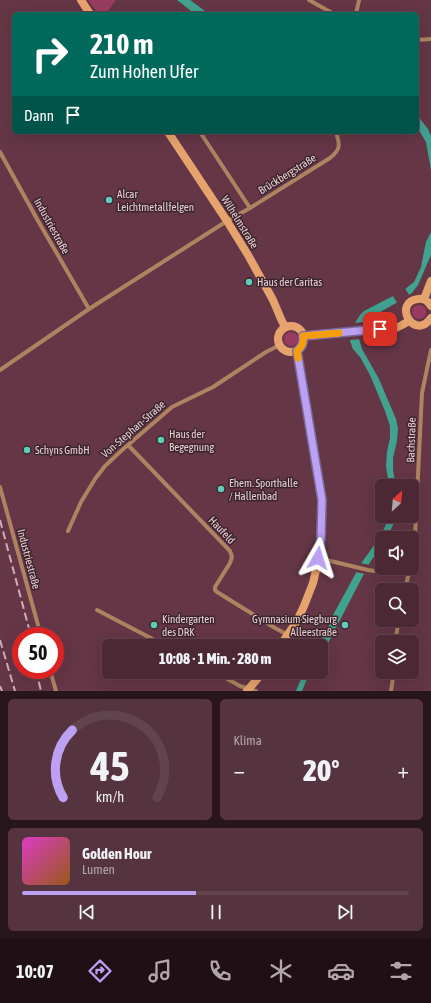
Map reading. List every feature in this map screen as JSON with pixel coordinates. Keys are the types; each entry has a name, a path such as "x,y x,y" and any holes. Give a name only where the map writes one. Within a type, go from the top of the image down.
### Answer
{"main road":[{"path":"81,0 89,12"},
{"name":"Wilhelmstraße","path":"169,134 227,221 261,278 286,328"},
{"path":"424,299 431,281"},
{"path":"430,321 421,325 415,325 409,321 406,311 408,304 415,299 424,299 431,306"},
{"path":"303,336 396,328 409,321"},
{"path":"289,326 299,329 303,336 304,343 300,348 297,351 289,352 282,348 278,337 280,333 289,326"},
{"path":"285,639 304,606 313,583 321,538 322,500 297,351"},
{"path":"251,690 258,679"}],"street":[{"path":"309,0 330,12"},
{"path":"356,12 359,0"},
{"path":"419,40 431,39"},
{"path":"201,134 250,208"},
{"name":"Brückbergstraße","path":"227,221 337,153 339,148 336,134"},
{"name":"Industriestraße","path":"0,152 89,309"},
{"path":"0,370 89,309 227,221"},
{"name":"Von-Stephan-Straße","path":"68,531 81,502 95,478 121,451 172,407 213,387 266,352 280,345"},
{"name":"Bachstraße","path":"416,531 422,393 431,350"},
{"name":"Haufeld","path":"128,445 230,551 232,557 230,563 215,587 215,590 288,635"},
{"name":"Industriestraße","path":"0,487 39,627"},
{"path":"318,558 375,571"},
{"path":"97,610 153,639"},
{"path":"53,679 56,691"},
{"path":"228,679 251,690"},
{"path":"391,691 393,679"}],"shaded area":[{"path":"88,0 116,0 106,12 97,12"},
{"path":"177,0 190,0 206,12 192,12"},
{"path":"419,116 431,136 431,170 426,142 419,130"},
{"path":"431,232 431,255 418,285 412,293 363,322 359,339 362,349 379,379 396,419 398,429 393,458 395,479 388,479 386,466 390,426 370,375 360,357 353,349 350,341 355,323 364,311 393,296 414,282 421,267 426,242"},
{"path":"419,305 424,307 426,312 424,317 419,319 414,317 412,312 414,307"},
{"path":"288,332 294,332 298,336 298,342 294,346 288,346 284,342 284,336"},
{"path":"387,523 394,523 390,531 383,531"},
{"path":"375,544 375,555 328,643 328,639 322,639 362,562"},
{"path":"301,679 307,679 302,691 296,691"}],"pier":[{"path":"404,287 410,296 398,304 392,295"},
{"path":"365,322 361,339 349,340 354,323"},
{"path":"360,563 370,565 366,574 355,572"}],"railway":[{"path":"0,520 29,627"},
{"path":"0,640 15,691"},
{"path":"38,679 41,691"},
{"path":"0,686 2,691"}],"slow traffic":[{"path":"298,358 297,351 304,343 303,336 339,333"}],"place":[{"name":"Alcar Leichtmetallfelgen","path":"109,200"},
{"name":"Haus der Caritas","path":"249,282"},
{"name":"Haus der Begegnung","path":"161,440"},
{"name":"Schyns GmbH","path":"27,450"},
{"name":"Ehem. Sporthalle / Hallenbad","path":"221,489"},
{"name":"Kindergarten des DRK","path":"154,625"},
{"name":"Gymnasium Siegburg Alleestraße","path":"345,625"}],"route":[{"path":"318,558 321,538 322,500 297,351 304,343 303,336 380,329"}]}
